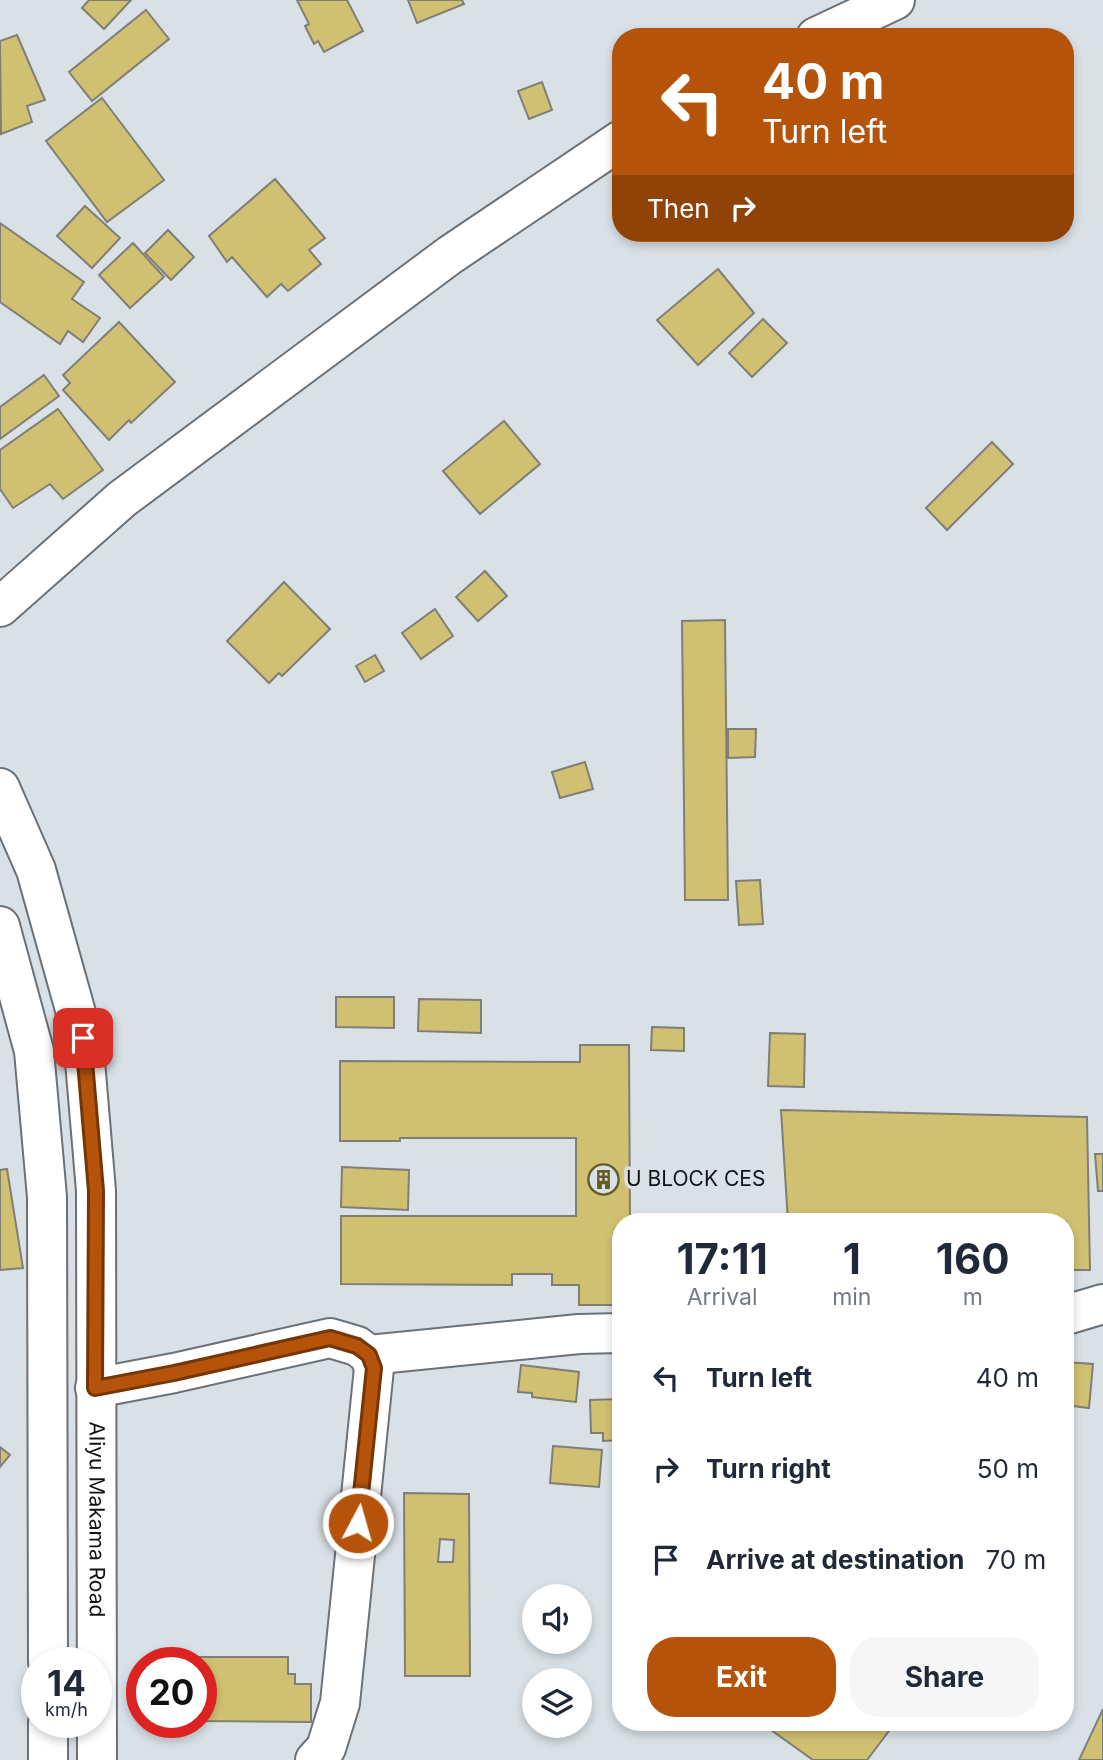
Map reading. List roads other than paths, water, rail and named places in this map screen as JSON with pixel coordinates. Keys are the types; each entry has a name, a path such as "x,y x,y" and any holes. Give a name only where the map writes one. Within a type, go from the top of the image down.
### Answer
{"street":[{"path":"835,28 895,0"},
{"path":"0,607 122,499 450,255 612,146"},
{"name":"Aliyu Makama Road","path":"0,788 36,870 83,1038 96,1191 97,1760"},
{"path":"0,926 34,1051 47,1198 48,1647"},
{"path":"1074,1313 1103,1304"},
{"path":"369,1355 579,1334 612,1333"},
{"path":"95,1388 330,1338 357,1346 369,1355 374,1368 340,1703 326,1748 315,1760"},
{"path":"48,1738 48,1760"}],"place":[{"name":"U BLOCK CES","path":"603,1179"}]}
